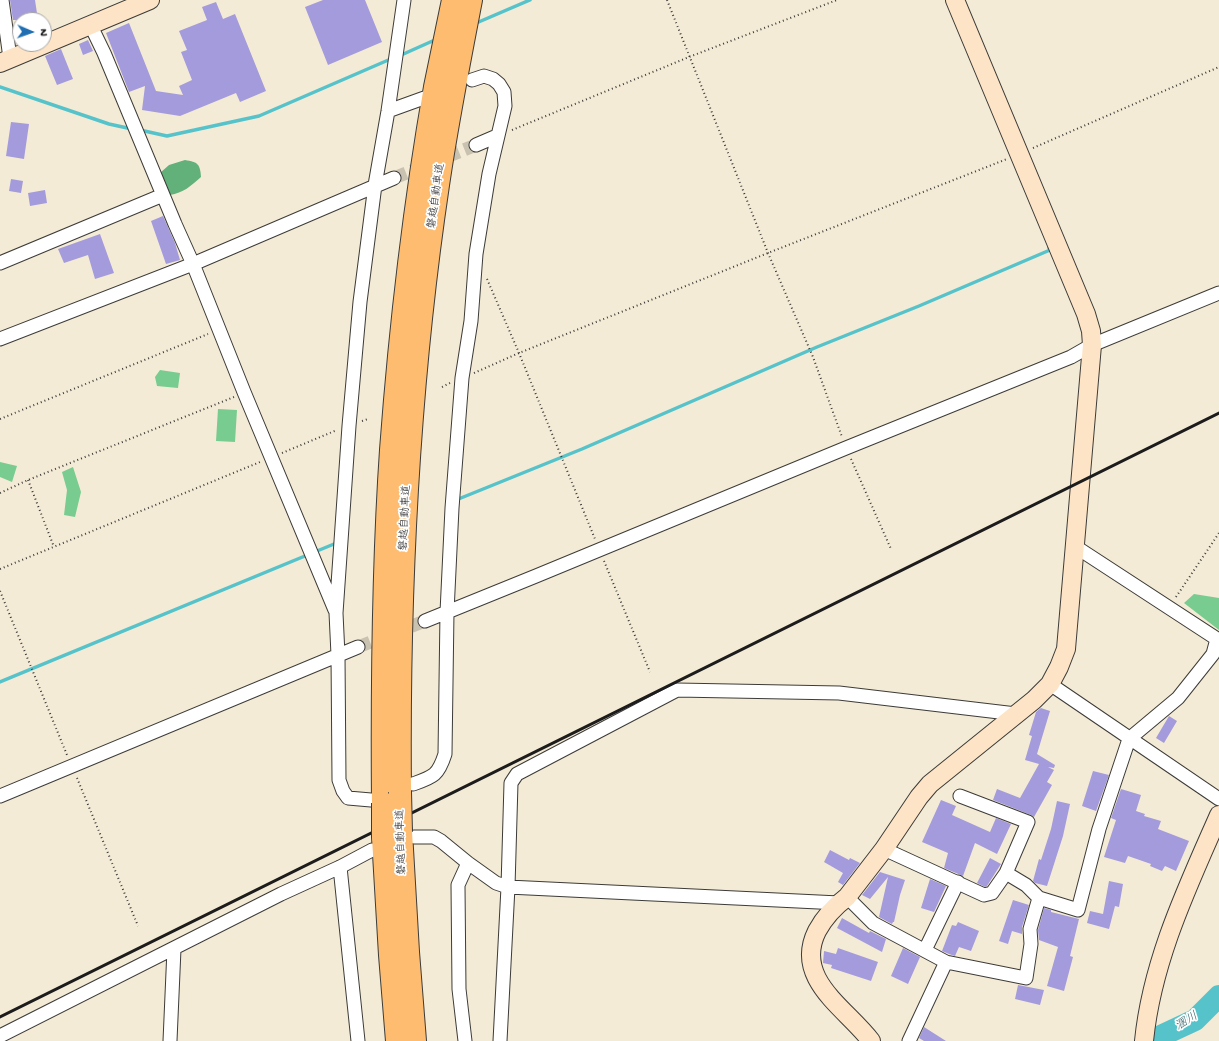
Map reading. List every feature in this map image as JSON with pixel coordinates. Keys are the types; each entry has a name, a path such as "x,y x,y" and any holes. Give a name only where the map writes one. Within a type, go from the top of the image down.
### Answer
{"highway":[{"path":"443,52 448,0"},
{"name":"磐越自動車道","path":"447,86 443,52 453,0"},
{"name":"磐越自動車道","path":"397,1041 390,955 393,839 392,795 400,707 401,619 409,449 416,367 438,184 447,86 472,0"},
{"path":"447,86 478,0"},
{"name":"磐越自動車道","path":"393,839 408,952 415,1041"}],"street":[{"path":"2,0 5,61 150,0"},
{"path":"388,110 447,86 484,76 493,79 499,84 504,92 505,106 489,174 476,254 471,321 462,378 452,503 447,612 445,754 441,767 432,777 392,795 348,798 339,780 338,656 336,613 349,426 360,302 375,185 388,110 404,0"},
{"path":"871,1041 822,987 812,964 811,951 813,939 827,916 843,900 884,849 919,797 930,784 1034,700 1050,684 1059,668 1066,649 1076,547 1092,345 1091,331 1086,314 955,0"},
{"path":"90,24 104,53 336,613"},
{"path":"476,145 497,136"},
{"path":"0,339 192,264 394,178"},
{"path":"0,263 163,195"},
{"path":"425,621 1071,357 1092,345 1219,293"},
{"path":"1006,873 1026,885 1039,898 1078,910 1099,829 1129,739 1178,698 1213,654 1217,640 1076,547"},
{"path":"0,796 358,647"},
{"path":"1050,684 1219,799"},
{"path":"500,1041 508,887 511,783 517,774 677,690 839,693 1016,714"},
{"path":"884,849 984,895 992,893 1006,873 1028,822 960,796"},
{"path":"1145,1034 1151,994 1166,946 1184,894 1219,815"},
{"path":"0,1036 281,894 340,867 393,839 434,837 496,883 508,887 843,900 872,923 946,962 1026,978 1031,944 1030,929 1039,898"},
{"path":"465,1041 459,989 458,885 468,863"},
{"path":"340,867 358,1041"},
{"path":"925,950 958,882"},
{"path":"170,1041 174,948"},
{"path":"909,1041 946,962"}],"path":[{"path":"667,0 768,253 813,357"},
{"path":"497,136 689,57 837,0"},
{"path":"1019,154 1219,68"},
{"path":"462,378 519,353 768,253 1003,161"},
{"path":"476,254 519,353 650,672"},
{"path":"0,419 218,329"},
{"path":"0,493 28,480 244,392"},
{"path":"0,569 368,419"},
{"path":"28,480 54,547"},
{"path":"1169,608 1219,533"},
{"path":"0,591 138,926"}],"green space":[{"path":"185,160 198,164 201,177 183,191 170,195 160,173 169,165"},
{"path":"160,370 180,373 178,388 157,386 155,377"},
{"path":"218,409 237,410 235,442 216,441"},
{"path":"0,462 17,466 12,482 0,477"},
{"path":"73,467 81,492 75,517 64,515 67,490 62,472"},
{"path":"1194,594 1219,598 1219,630 1184,603"}],"building":[{"path":"10,0 35,0 37,12 12,12 12,13"},
{"path":"323,0 365,0 382,42 328,65 305,7"},
{"path":"216,2 223,19 235,14 266,91 240,102 236,93 180,116 142,110 145,86 129,92 106,33 129,23 156,91 183,95 179,86 192,80 181,52 187,50 179,31 207,20 202,7"},
{"path":"88,40 93,51 83,55 79,44"},
{"path":"61,49 73,79 57,85 45,56"},
{"path":"11,122 29,124 24,159 6,156"},
{"path":"11,179 23,181 21,193 9,191"},
{"path":"45,190 47,203 30,206 28,193"},
{"path":"163,216 175,243 180,260 166,264 151,221"},
{"path":"100,234 114,273 95,279 88,255 64,263 58,249"},
{"path":"1041,708 1050,711 1037,754 1055,765 1054,768 1048,767 1054,770 1047,782 1052,785 1034,817 993,800 997,789 1020,798 1039,764 1025,760 1032,736 1029,735 1036,712"},
{"path":"1169,716 1177,721 1164,743 1156,738"},
{"path":"1093,771 1109,775 1096,811 1082,806"},
{"path":"1121,789 1141,795 1136,811 1145,814 1144,816 1161,821 1158,829 1189,841 1176,871 1165,866 1162,871 1150,866 1151,864 1128,856 1125,863 1104,857 1116,820 1111,818"},
{"path":"941,800 956,806 952,815 990,832 996,818 1011,824 997,854 975,843 963,876 944,868 948,853 922,842"},
{"path":"1057,801 1070,804 1063,836 1047,886 1035,883 1033,881 1039,859 1041,860 1051,829"},
{"path":"830,850 849,860 850,858 860,863 843,885 838,882 843,873 824,862"},
{"path":"990,858 1001,864 985,887 977,883"},
{"path":"880,872 905,880 894,922 892,924 879,917 888,877 870,899 862,895"},
{"path":"930,879 946,886 934,912 921,908"},
{"path":"1109,881 1123,884 1119,907 1115,906 1109,929 1087,923 1090,911 1103,914"},
{"path":"1013,900 1029,905 1022,927 1022,934 1012,931 1008,944 999,941"},
{"path":"1044,908 1051,910 1051,912 1079,919 1070,956 1073,957 1064,991 1047,986 1058,947 1039,940 1038,930"},
{"path":"842,918 869,933 870,931 886,939 882,952 837,928"},
{"path":"958,922 979,931 971,951 959,947 955,956 942,951 952,925 956,926"},
{"path":"838,948 878,962 871,981 831,968 832,965 823,963 824,951 836,954"},
{"path":"903,948 920,957 908,984 891,976"},
{"path":"1018,985 1044,990 1040,1005 1015,999"},
{"path":"924,1027 946,1041 924,1041 919,1038"}],"waterway":[{"path":"474,24 530,0"},
{"path":"399,56 437,39"},
{"path":"140,130 167,136 259,116 393,58"},
{"path":"0,87 109,124 132,129"},
{"path":"456,500 582,449 817,347 919,306 1050,250 1049,248"},
{"path":"0,682 334,544"},
{"name":"溷川","path":"1150,1041 1195,1020 1219,996"}],"tunnel":[{"path":"394,178 476,145"},
{"path":"358,647 425,621"}],"railway":[{"path":"0,1017 1219,413"}]}
